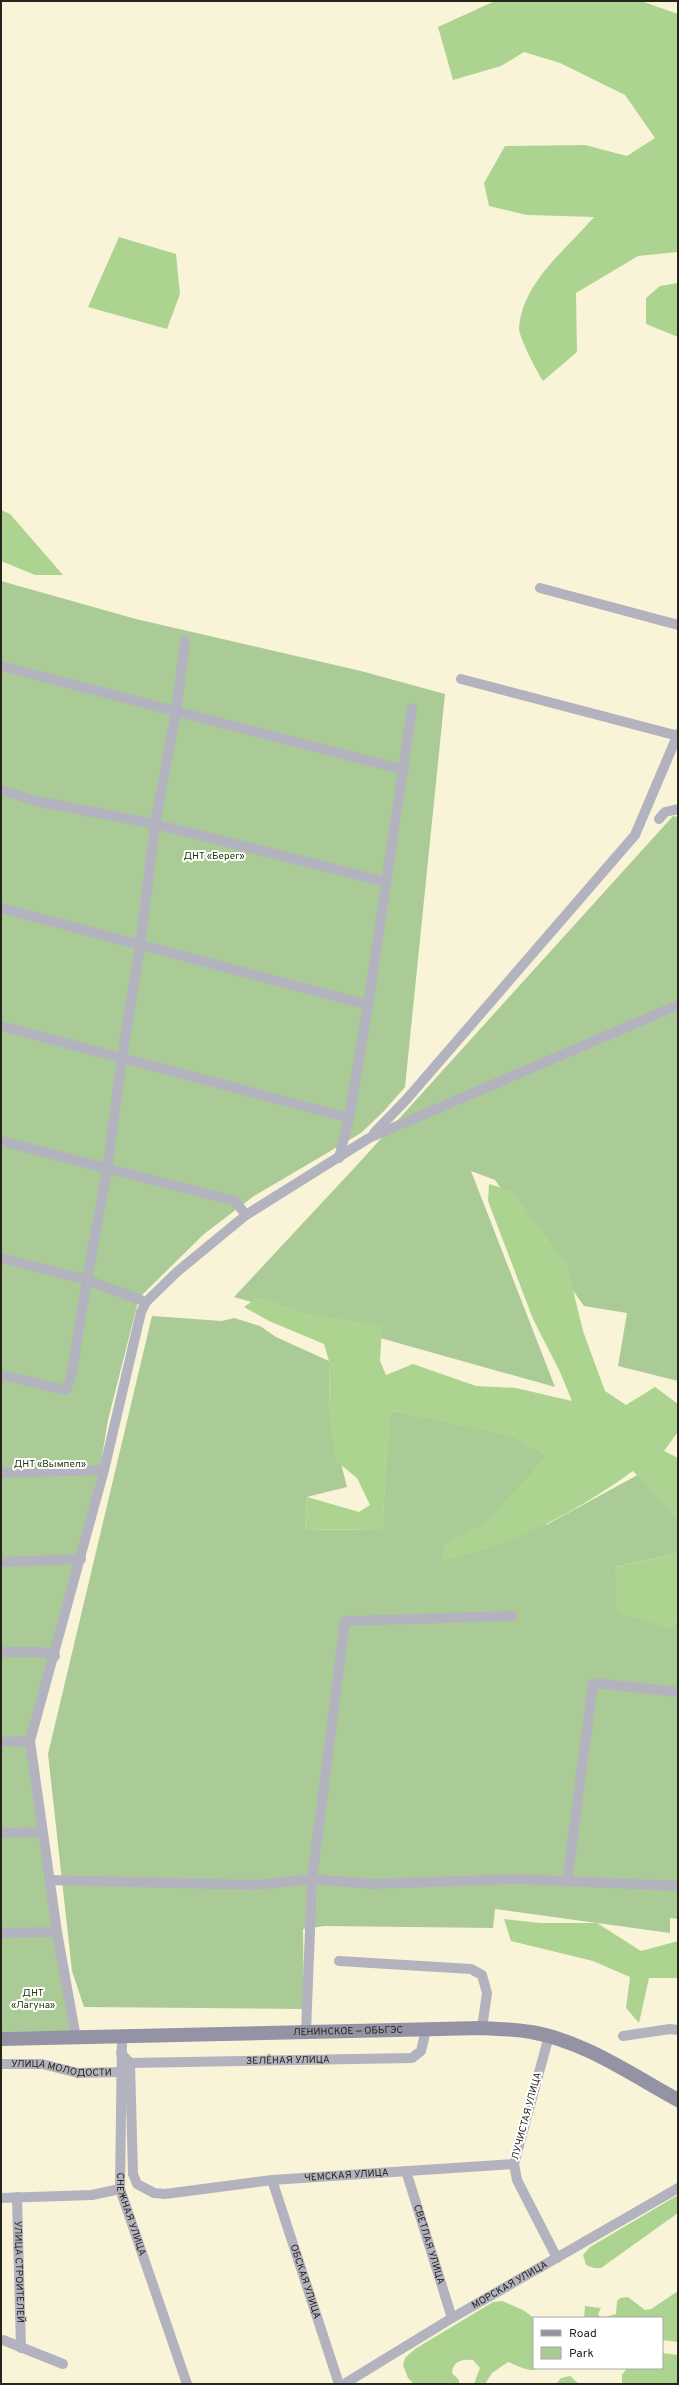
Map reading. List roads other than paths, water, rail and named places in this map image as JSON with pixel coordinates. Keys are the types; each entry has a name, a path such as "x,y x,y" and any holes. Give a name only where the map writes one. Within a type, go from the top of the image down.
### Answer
{"main road":[{"name":"ЛЕНИНСКОЕ — ОБЬГЭС","path":"1,2039 482,2028 524,2031 549,2036 601,2057 678,2100"}],"street":[{"path":"540,588 678,625"},
{"path":"1,1375 66,1390 72,1378 87,1280 107,1170 122,1058 140,946 155,824 176,712 185,641"},
{"path":"1,666 404,770"},
{"path":"370,1138 406,1100 635,835 678,735 461,679"},
{"path":"339,1158 349,1118 368,1005 412,708"},
{"path":"1,790 36,801 155,824 387,882"},
{"path":"658,820 665,812 678,809"},
{"path":"1,908 140,946 368,1005"},
{"path":"76,2038 57,1932 30,1741 81,1559 104,1470 141,1312 146,1302 184,1266 246,1215 370,1138 678,1005"},
{"path":"1,1026 349,1118"},
{"path":"1,1141 107,1170 235,1201 246,1215"},
{"path":"1,1258 87,1280 146,1302"},
{"path":"1,1473 104,1470"},
{"path":"1,1562 81,1559"},
{"path":"306,2032 312,1879 345,1621 513,1616"},
{"path":"1,1652 42,1652 55,1656"},
{"path":"567,1882 593,1683 678,1692"},
{"path":"1,1742 30,1741"},
{"path":"1,1833 42,1832"},
{"path":"49,1880 256,1885 312,1879 372,1884 516,1879 678,1886"},
{"path":"1,1933 57,1932"},
{"path":"339,1961 471,1969 482,1975 487,1993 482,2028"},
{"path":"623,2036 670,2029 678,2030"},
{"name":"ЗЕЛЁНАЯ УЛИЦА","path":"130,2063 412,2058 421,2051 426,2030"},
{"name":"СНЕЖНАЯ УЛИЦА","path":"122,2036 120,2190 187,2384"},
{"name":"ЛУЧИСТАЯ УЛИЦА","path":"549,2036 514,2164 520,2186 558,2258"},
{"path":"122,2053 130,2063"},
{"name":"ЧЕМСКАЯ УЛИЦА","path":"130,2063 134,2174 137,2184 154,2193 180,2193 272,2180 514,2164"},
{"name":"УЛИЦА МОЛОДОСТИ","path":"1,2064 42,2064 78,2072 121,2072"},
{"name":"СВЕТЛАЯ УЛИЦА","path":"406,2171 452,2318"},
{"name":"ОБСКАЯ УЛИЦА","path":"272,2180 338,2384"},
{"name":"МОРСКАЯ УЛИЦА","path":"344,2384 452,2318 678,2188"},
{"path":"1,2198 92,2195 120,2190"},
{"name":"УЛИЦА СТРОИТЕЛЕЙ","path":"17,2197 21,2348"},
{"path":"3,2340 64,2364"}],"park label":[{"name":"ДНТ «Берег»","path":"214,856"},
{"name":"ДНТ «Вымпел»","path":"50,1464"},
{"name":"ДНТ «Лагуна»","path":"33,1998"}]}
